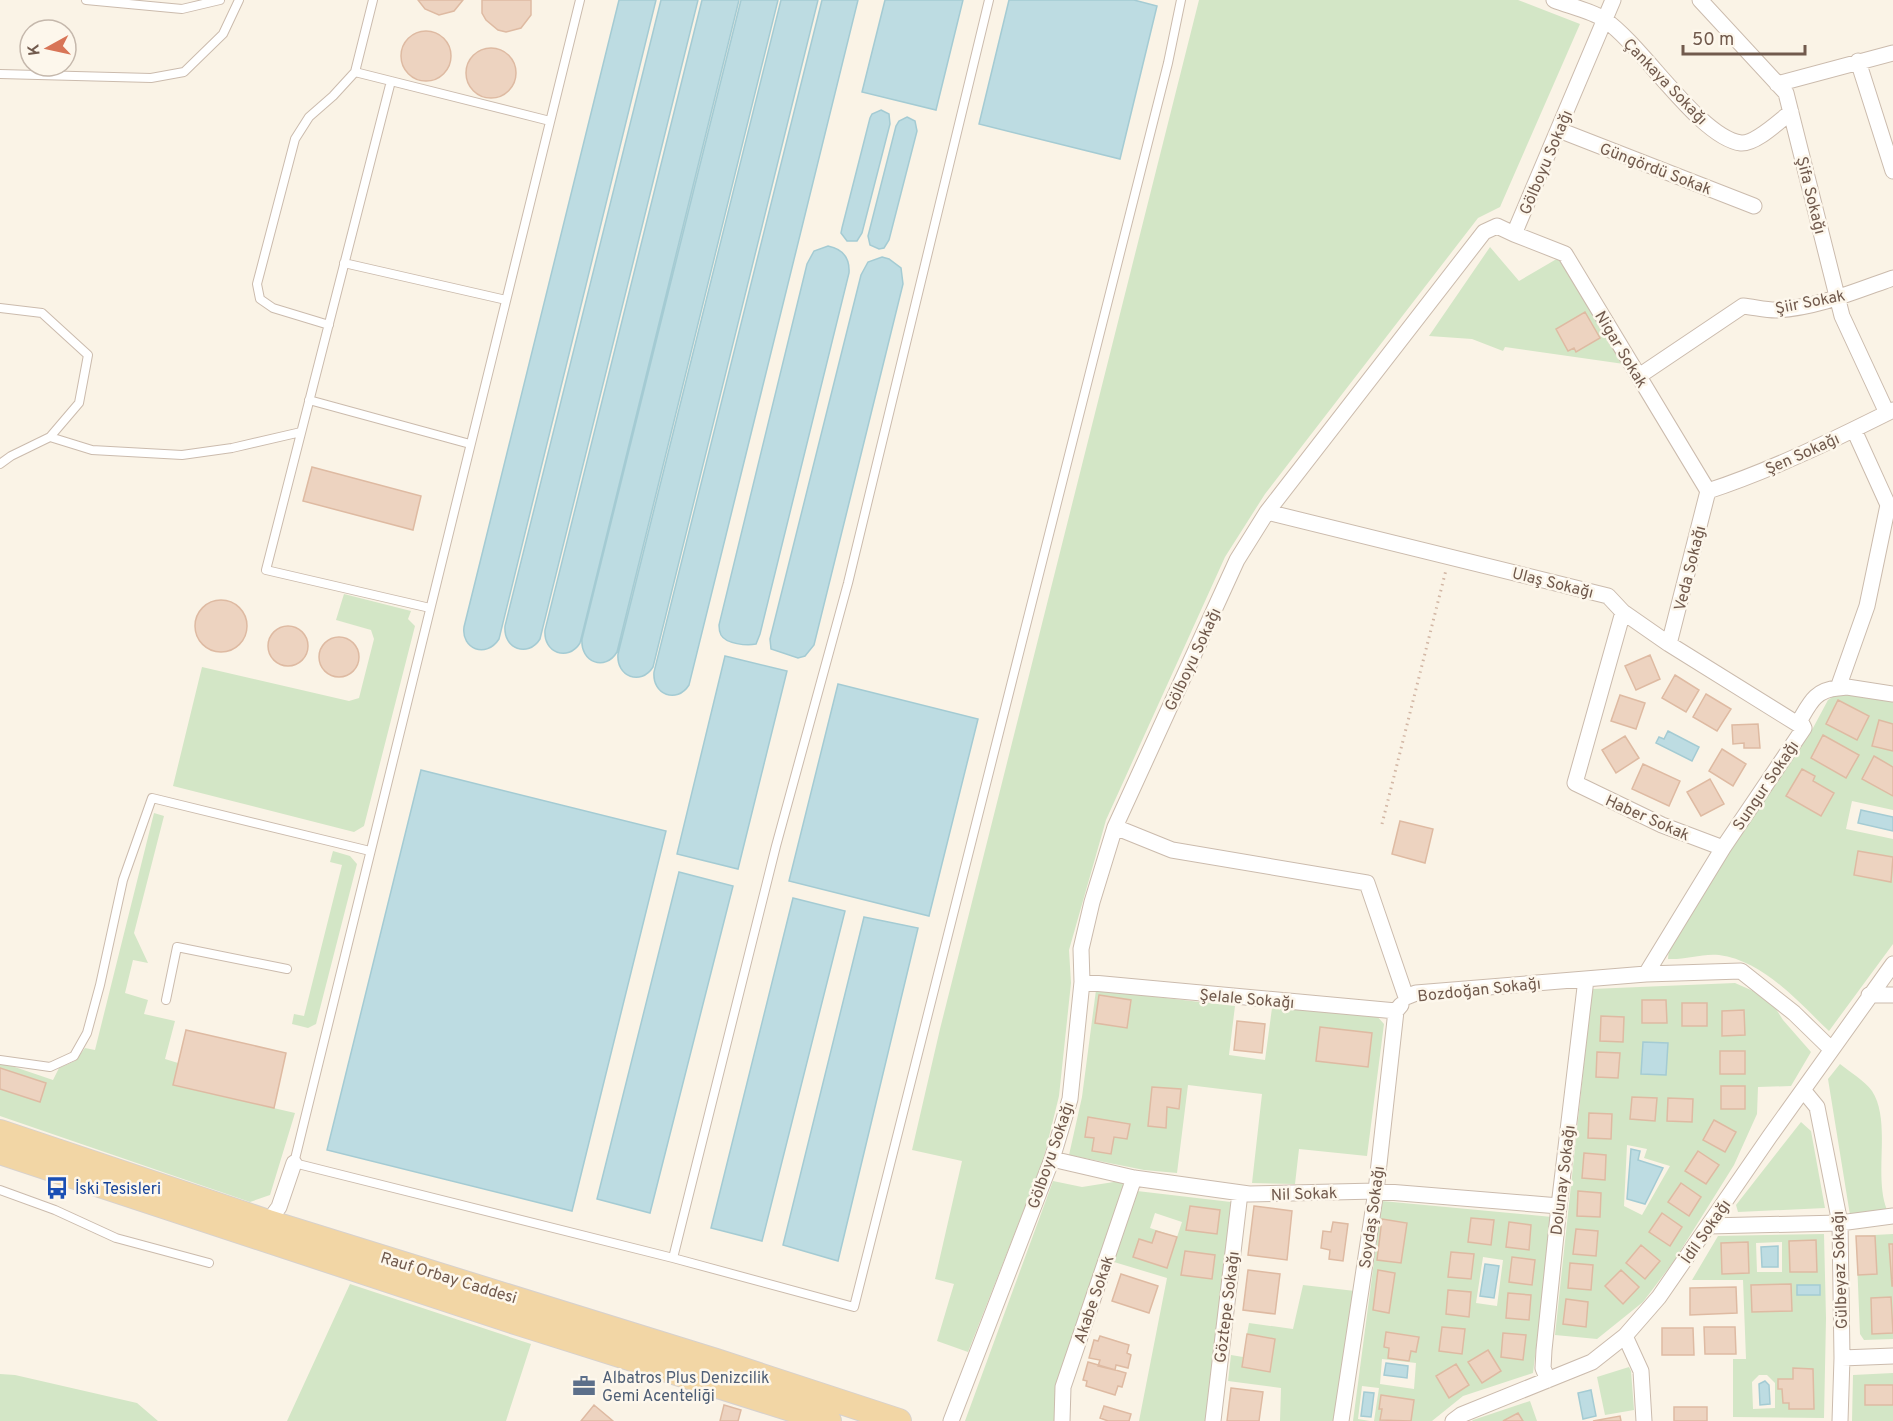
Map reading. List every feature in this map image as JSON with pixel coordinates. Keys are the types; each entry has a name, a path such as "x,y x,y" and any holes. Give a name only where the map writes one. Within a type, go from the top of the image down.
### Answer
{"main road":[{"name":"Rauf Orbay Caddesi","path":"0,1132 518,1323 829,1421"},
{"name":"Rauf Orbay Caddesi","path":"0,1152 705,1358 899,1421"}],"street":[{"path":"1554,0 1605,20"},
{"name":"Gölboyu Sokağı","path":"951,1421 1052,1160 1070,1099 1082,982 1081,949 1092,902 1115,827 1237,560 1267,512 1484,232 1497,226 1514,234 1613,0"},
{"name":"Şifa Sokağı","path":"1700,0 1786,93 1842,316 1890,411"},
{"name":"Çankaya Sokağı","path":"1605,20 1654,68 1696,116 1723,136 1740,143 1751,142 1791,112"},
{"path":"1778,84 1893,53"},
{"path":"1858,61 1893,171"},
{"name":"Güngördü Sokak","path":"1559,130 1754,206"},
{"name":"Nigar Sokak","path":"1514,234 1565,254 1708,491"},
{"name":"Şiir Sokak","path":"1639,376 1743,306 1775,310 1837,297 1893,278"},
{"name":"Şen Sokağı","path":"1708,491 1738,481 1854,430 1890,411"},
{"path":"1854,430 1891,509 1867,606 1838,688 1847,687 1893,694"},
{"name":"Veda Sokağı","path":"1670,644 1708,491"},
{"name":"Ulaş Sokağı","path":"1267,512 1608,596 1623,612 1670,644 1804,728"},
{"name":"Haber Sokak","path":"1623,612 1575,783 1662,825 1723,848"},
{"name":"Sungur Sokağı","path":"1646,974 1723,848 1804,728 1800,720 1814,697 1829,688 1838,688"},
{"name":"Bozdoğan Sokağı","path":"1115,827 1172,850 1367,883 1406,997 1416,993 1646,974 1741,971 1794,1013 1831,1049"},
{"name":"İdil Sokağı","path":"1453,1421 1461,1415 1592,1362 1625,1336 1659,1297 1831,1049 1893,964"},
{"name":"Dolunay Sokağı","path":"1548,1380 1543,1368 1544,1350 1586,979"},
{"name":"Şelale Sokağı","path":"1082,982 1396,1011"},
{"path":"1869,995 1893,995"},
{"path":"1396,1011 1406,997"},
{"name":"Soydaş Sokağı","path":"1341,1421 1376,1191 1396,1011"},
{"name":"Gülbeyaz Sokağı","path":"1803,1090 1817,1107 1840,1223 1842,1358 1840,1421"},
{"name":"Nil Sokak","path":"1052,1160 1134,1178 1240,1193 1376,1191 1559,1206"},
{"path":"266,1230 279,1207 294,1163"},
{"name":"Akabe Sokak","path":"1062,1421 1063,1387 1134,1178"},
{"name":"Göztepe Sokağı","path":"1213,1421 1240,1193"},
{"path":"1708,1226 1840,1223 1893,1216"},
{"path":"1625,1336 1641,1371 1644,1421"},
{"path":"1842,1358 1893,1356"}],"lane":[{"path":"86,0 182,9 220,0"},
{"path":"0,74 151,78 184,72 223,34 239,0"},
{"path":"329,325 273,308 260,299 257,284 295,139 309,117 355,72 373,0"},
{"path":"580,0 294,1163 673,1258 855,1307 1168,63 1180,0"},
{"path":"673,1258 776,846 848,583 989,0"},
{"path":"355,72 550,121"},
{"path":"391,81 266,570 430,608"},
{"path":"344,263 506,300"},
{"path":"0,308 42,313 88,355 80,403 50,436 10,456 0,464"},
{"path":"309,400 470,444"},
{"path":"50,436 92,450 182,455 232,448 301,432"},
{"path":"0,1060 50,1066 74,1056 87,1033 123,880 152,798 370,851"},
{"path":"166,1000 177,947 287,969"},
{"path":"0,1190 55,1210 116,1238 208,1263"}],"path":[{"path":"1382,824 1449,557"}],"green space":[{"path":"1199,0 1518,0 1580,24 1500,207 1478,218 1265,494 1225,557 1106,820 1069,950 1071,983 1059,1096 1043,1161 968,1352 937,1341 954,1284 935,1279 962,1161 912,1150 940,1029"},
{"path":"1490,247 1519,281 1560,257 1624,364 1505,347 1503,351 1472,339 1429,336"},
{"path":"344,594 411,611 408,619 415,626 364,826 354,832 173,786 202,667 349,701 359,698 374,639 371,630 336,620"},
{"path":"1840,692 1893,701 1893,810 1852,801 1846,829 1893,839 1893,944 1829,1031 1779,984 1751,965 1719,955 1668,959 1669,948 1729,853 1813,728 1828,700"},
{"path":"154,813 164,816 134,933 148,963 133,960 125,993 148,1000 144,1014 175,1021 165,1059 178,1063 173,1085 295,1113 270,1195 250,1202 0,1116 0,1062 53,1080 59,1068 75,1061 85,1048 95,1050"},
{"path":"333,851 350,856 357,864 316,1024 308,1028 292,1024 294,1014 304,1016 342,865 330,862"},
{"path":"1735,983 1769,998 1783,1020 1811,1052 1791,1086 1758,1087 1757,1114 1734,1165 1674,1261 1643,1302 1597,1339 1555,1335 1592,989","holes":["1627,1145 1647,1149 1644,1158 1670,1166 1642,1215 1624,1206"]},
{"path":"1096,990 1235,1006 1229,1055 1265,1060 1272,1008 1285,1006 1376,1015 1384,1024 1367,1156 1299,1149 1295,1184 1252,1183 1262,1094 1188,1085 1177,1173 1144,1170 1069,1155 1082,1097"},
{"path":"1840,1064 1869,1087 1878,1104 1882,1133 1883,1196 1887,1210 1850,1215 1828,1079"},
{"path":"1801,1122 1811,1131 1825,1208 1738,1212 1736,1205"},
{"path":"1053,1181 1082,1187 1120,1181 1128,1184 1056,1421 965,1421"},
{"path":"1137,1191 1231,1202 1206,1421 1139,1421 1167,1278 1114,1262","holes":["1155,1213 1182,1222 1177,1237 1150,1228"]},
{"path":"1382,1201 1552,1217 1533,1373 1463,1396 1432,1421 1374,1421 1379,1388 1362,1386 1358,1419 1370,1421 1353,1421","holes":["1483,1257 1503,1260 1497,1306 1476,1303","1382,1359 1416,1363 1414,1389 1380,1384"]},
{"path":"1824,1234 1826,1318 1824,1418 1733,1417 1733,1359 1746,1359 1743,1280 1692,1280 1718,1236","holes":["1782,1242 1782,1272 1757,1272 1756,1243","1759,1375 1767,1375 1775,1383 1775,1408 1753,1409 1752,1382"]},
{"path":"1893,1234 1893,1339 1864,1340 1860,1334 1856,1236"},
{"path":"350,1284 531,1344 506,1421 287,1421"},
{"path":"1303,1285 1355,1291 1334,1421 1280,1421 1281,1388 1228,1381 1231,1355 1243,1357 1242,1367 1270,1371 1275,1339 1247,1334 1249,1323 1293,1329"},
{"path":"1629,1367 1634,1410 1605,1415 1597,1377"},
{"path":"1893,1373 1893,1421 1852,1421 1853,1375"},
{"path":"0,1374 15,1375 137,1403 158,1421 0,1421"},
{"path":"1530,1401 1537,1421 1472,1421 1473,1420"}],"water":[{"path":"619,0 656,0 499,639 488,649 476,649 466,641 464,627"},
{"path":"661,0 698,0 540,639 529,648 517,648 508,640 505,626"},
{"path":"702,0 739,0 580,643 569,652 557,652 548,644 545,630"},
{"path":"741,0 778,0 617,652 606,662 594,662 585,654 582,639"},
{"path":"781,0 818,0 653,667 642,676 630,676 621,668 618,654"},
{"path":"822,0 858,0 689,685 678,694 666,694 657,686 654,672"},
{"path":"885,0 963,0 936,110 862,92"},
{"path":"1009,0 1134,0 1157,6 1120,159 979,124"},
{"path":"881,110 889,114 890,124 862,233 857,241 847,241 841,233 870,118 872,114"},
{"path":"907,117 915,121 917,131 889,240 884,248 879,249 870,245 868,236 896,126 899,121"},
{"path":"828,246 842,252 847,259 849,273 760,634 756,644 737,644 724,638 719,625 807,264 814,251"},
{"path":"882,257 901,268 903,284 814,645 805,656 798,658 771,649 770,639 861,275 868,262"},
{"path":"725,656 787,671 738,869 677,854"},
{"path":"838,684 978,719 929,916 789,881"},
{"path":"1668,731 1699,747 1692,761 1656,743 1659,737 1664,739"},
{"path":"421,770 666,831 572,1211 327,1150"},
{"path":"1861,810 1893,817 1893,831 1858,823"},
{"path":"679,872 733,886 650,1213 597,1199"},
{"path":"793,898 845,911 762,1241 711,1228"},
{"path":"864,917 918,928 838,1261 783,1245"},
{"path":"1643,1042 1668,1043 1666,1075 1641,1074"},
{"path":"1631,1149 1640,1151 1638,1160 1663,1168 1645,1204 1627,1199"},
{"path":"1778,1246 1778,1267 1762,1267 1761,1247"},
{"path":"1485,1264 1499,1266 1494,1298 1480,1296"},
{"path":"1797,1285 1820,1285 1820,1295 1797,1295"},
{"path":"1386,1363 1408,1366 1407,1378 1384,1375"},
{"path":"1765,1381 1769,1385 1770,1404 1760,1405 1759,1384"},
{"path":"1591,1390 1596,1416 1583,1419 1578,1393"},
{"path":"1364,1392 1374,1393 1371,1417 1361,1416"}],"building":[{"path":"418,0 463,0 454,11 439,15 425,9"},
{"path":"482,0 531,0 531,15 521,28 506,32 498,30 486,20 482,13"},
{"path":"421,31 431,31 444,38 451,51 451,61 444,74 431,81 421,81 412,77 405,70 401,61 401,51 405,42 412,35"},
{"path":"486,48 496,48 509,55 516,68 516,78 509,91 496,98 486,98 477,94 470,87 466,78 466,68 470,59 477,52"},
{"path":"1585,312 1600,338 1576,352 1574,348 1568,351 1556,329"},
{"path":"312,467 421,496 413,530 303,501"},
{"path":"221,600 235,604 243,612 247,626 243,640 235,648 221,652 207,648 199,640 195,626 199,612 207,604"},
{"path":"288,626 302,632 308,646 302,660 288,666 274,660 268,646 274,632"},
{"path":"339,637 353,643 359,657 353,671 339,677 325,671 319,657 325,643"},
{"path":"1650,655 1660,679 1636,690 1625,666"},
{"path":"1675,675 1699,690 1686,712 1662,698"},
{"path":"1706,694 1731,709 1717,731 1693,717"},
{"path":"1620,695 1645,703 1636,729 1611,721"},
{"path":"1838,700 1869,716 1857,740 1826,724"},
{"path":"1879,720 1893,724 1893,751 1872,746"},
{"path":"1758,724 1760,748 1744,748 1744,743 1733,744 1732,725"},
{"path":"1823,735 1859,755 1846,778 1811,758"},
{"path":"1625,736 1639,758 1616,773 1602,750"},
{"path":"1722,749 1746,764 1733,786 1709,771"},
{"path":"1874,756 1893,767 1893,796 1862,779"},
{"path":"1643,764 1680,781 1669,806 1632,789"},
{"path":"1802,769 1815,776 1813,781 1834,793 1821,816 1786,796"},
{"path":"1710,779 1724,804 1701,816 1687,792"},
{"path":"1400,821 1433,829 1425,863 1392,854"},
{"path":"1858,851 1893,857 1891,882 1854,875"},
{"path":"1099,995 1131,1000 1127,1028 1095,1023"},
{"path":"1642,1000 1666,1000 1667,1023 1642,1023"},
{"path":"1682,1003 1707,1003 1707,1026 1682,1026"},
{"path":"1744,1010 1745,1035 1722,1036 1722,1011"},
{"path":"1601,1016 1624,1017 1623,1042 1600,1041"},
{"path":"1237,1021 1265,1024 1262,1053 1234,1050"},
{"path":"1320,1027 1372,1033 1368,1067 1316,1061"},
{"path":"186,1030 286,1053 274,1108 173,1085"},
{"path":"1720,1051 1745,1051 1745,1074 1720,1074"},
{"path":"1597,1052 1620,1053 1618,1078 1596,1077"},
{"path":"0,1068 46,1083 40,1102 0,1089"},
{"path":"1721,1086 1745,1086 1745,1109 1721,1109"},
{"path":"1152,1087 1181,1089 1179,1109 1167,1107 1166,1128 1148,1126"},
{"path":"1632,1097 1657,1098 1655,1121 1630,1119"},
{"path":"1668,1098 1693,1099 1692,1122 1667,1121"},
{"path":"1589,1113 1612,1114 1611,1139 1588,1138"},
{"path":"1088,1117 1130,1124 1127,1139 1114,1137 1111,1154 1092,1151 1094,1138 1085,1137"},
{"path":"1714,1120 1736,1132 1725,1152 1703,1140"},
{"path":"1698,1151 1719,1165 1706,1184 1685,1171"},
{"path":"1584,1153 1606,1155 1605,1180 1582,1178"},
{"path":"1681,1183 1701,1197 1689,1216 1668,1202"},
{"path":"1578,1191 1601,1193 1600,1217 1577,1216"},
{"path":"1190,1206 1220,1210 1217,1234 1186,1230"},
{"path":"1254,1206 1292,1211 1287,1260 1248,1255"},
{"path":"1662,1213 1682,1227 1670,1246 1649,1232"},
{"path":"1471,1218 1494,1220 1491,1245 1468,1242"},
{"path":"1382,1219 1407,1223 1401,1263 1377,1260"},
{"path":"1333,1222 1348,1224 1343,1261 1329,1259 1330,1250 1321,1248 1323,1231 1331,1232"},
{"path":"1509,1222 1531,1225 1529,1250 1506,1247"},
{"path":"1576,1229 1598,1231 1596,1256 1573,1254"},
{"path":"1156,1231 1177,1237 1167,1268 1133,1257 1139,1239 1152,1243"},
{"path":"1856,1236 1875,1236 1877,1274 1858,1275"},
{"path":"1816,1240 1817,1272 1790,1272 1789,1241"},
{"path":"1748,1242 1749,1273 1722,1274 1721,1243"},
{"path":"1889,1244 1893,1244 1893,1286 1892,1286"},
{"path":"1641,1245 1660,1261 1645,1279 1626,1263"},
{"path":"1185,1251 1215,1255 1212,1279 1181,1275"},
{"path":"1451,1252 1474,1254 1471,1279 1448,1277"},
{"path":"1512,1257 1535,1260 1532,1285 1509,1282"},
{"path":"1570,1263 1593,1265 1591,1290 1568,1288"},
{"path":"1248,1270 1280,1274 1275,1314 1243,1310"},
{"path":"1378,1270 1395,1273 1389,1313 1373,1310"},
{"path":"1621,1270 1639,1287 1623,1304 1605,1286"},
{"path":"1121,1274 1158,1286 1149,1313 1112,1301"},
{"path":"1791,1284 1792,1311 1752,1312 1751,1285"},
{"path":"1736,1287 1737,1313 1690,1315 1690,1288"},
{"path":"1448,1290 1471,1292 1469,1317 1446,1314"},
{"path":"1508,1293 1531,1295 1529,1320 1506,1318"},
{"path":"1891,1297 1893,1333 1872,1334 1871,1298"},
{"path":"1566,1299 1588,1302 1586,1327 1563,1324"},
{"path":"1442,1327 1465,1329 1462,1354 1439,1351"},
{"path":"1704,1327 1735,1327 1736,1354 1705,1354"},
{"path":"1662,1328 1693,1328 1694,1355 1662,1355"},
{"path":"1386,1332 1419,1337 1416,1352 1411,1351 1409,1361 1388,1358 1389,1348 1384,1347"},
{"path":"1503,1333 1526,1335 1523,1360 1501,1357"},
{"path":"1247,1334 1275,1339 1270,1372 1242,1367"},
{"path":"1100,1336 1129,1345 1127,1353 1131,1355 1128,1368 1116,1365 1115,1370 1098,1366 1100,1360 1089,1358 1094,1340 1098,1341"},
{"path":"1488,1350 1501,1371 1482,1383 1468,1362"},
{"path":"1088,1362 1126,1373 1122,1387 1118,1386 1115,1395 1086,1386 1087,1381 1083,1380"},
{"path":"1456,1364 1469,1385 1449,1398 1436,1376"},
{"path":"1793,1368 1813,1369 1814,1409 1789,1409 1789,1403 1783,1403 1782,1389 1778,1389 1778,1379 1793,1379"},
{"path":"1865,1385 1893,1385 1893,1405 1865,1405"},
{"path":"1231,1388 1263,1392 1259,1421 1227,1421"},
{"path":"1381,1395 1414,1400 1411,1421 1380,1420"},
{"path":"594,1405 613,1421 581,1421"},
{"path":"724,1405 741,1410 738,1421 720,1421"},
{"path":"1104,1406 1131,1414 1129,1421 1108,1421 1100,1418"},
{"path":"1674,1407 1707,1407 1707,1421 1674,1421"},
{"path":"1518,1413 1523,1421 1503,1421"},
{"path":"1620,1416 1621,1421 1593,1421"}],"place":[{"name":"İski Tesisleri","path":"57,1188"},
{"name":"Albatros Plus Denizcilik Gemi Acenteliği","path":"584,1386"}]}
